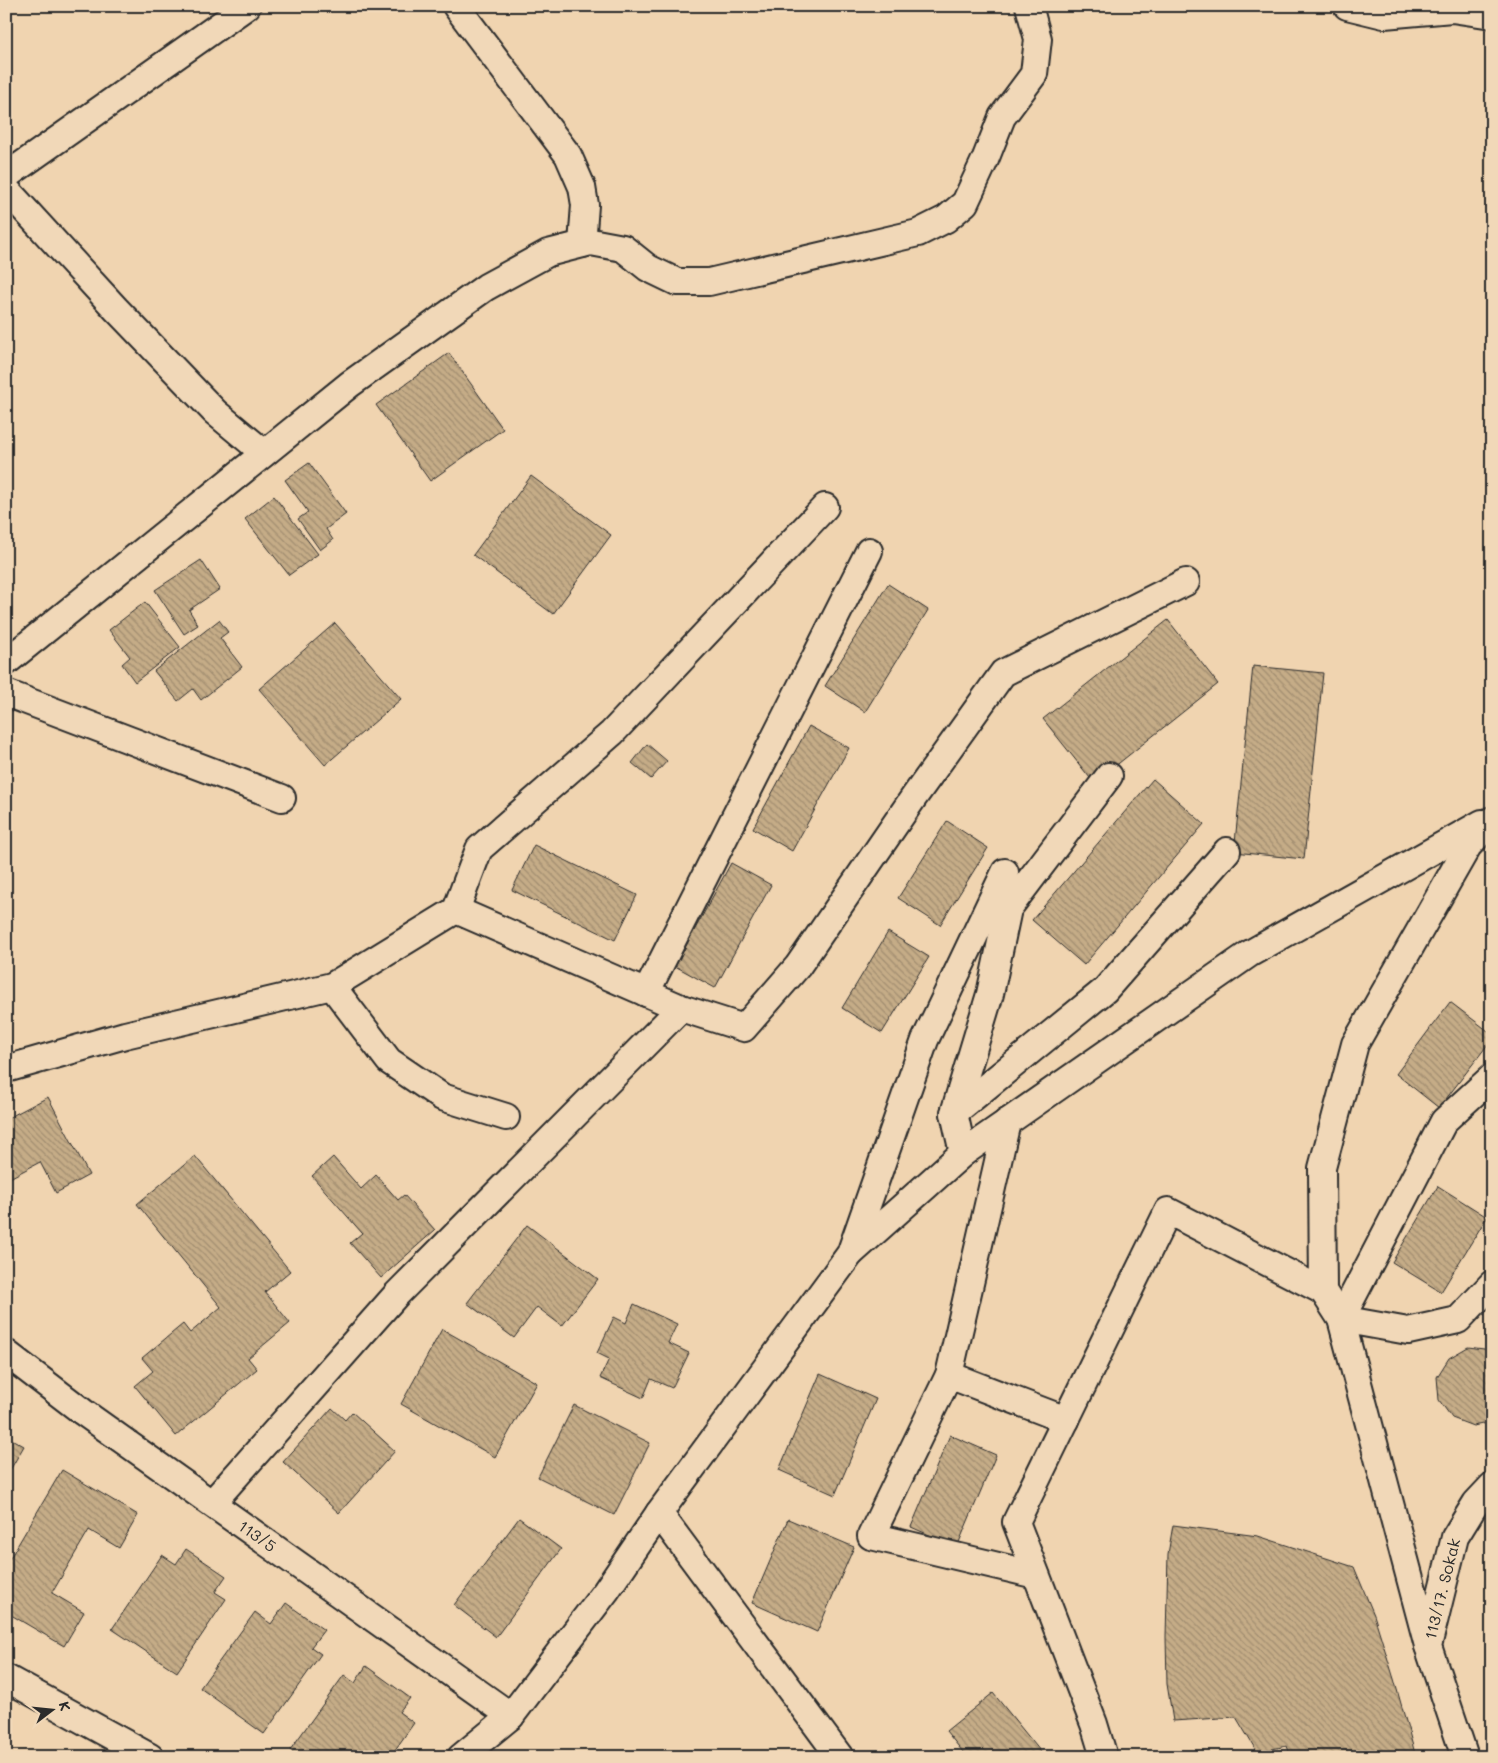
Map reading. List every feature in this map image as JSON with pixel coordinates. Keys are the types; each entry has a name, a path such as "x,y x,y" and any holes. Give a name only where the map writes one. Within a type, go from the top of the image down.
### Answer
{"street":[{"path":"6,176 247,6"},
{"path":"456,6 568,155 582,187 585,205 582,244"},
{"path":"6,662 350,384 486,287 548,253 592,242 623,248 648,268 677,282 709,282 918,233 946,219 965,203 1002,117 1034,74 1038,39 1029,6"},
{"path":"1347,6 1384,15 1452,9 1492,15"},
{"path":"6,189 116,309 215,412 264,452"},
{"path":"6,1069 125,1035 332,986 456,910 479,849 612,733 825,507"},
{"path":"646,993 870,551"},
{"path":"456,910 681,1008 744,1028 798,966 914,797 1003,673 1186,582"},
{"path":"6,693 282,798"},
{"path":"963,1153 954,1112 990,994 1008,909 1109,776"},
{"path":"461,1757 511,1716 606,1591 659,1512 850,1254 963,1153 1249,954 1492,819"},
{"path":"1323,1291 1322,1168 1355,1044 1468,846 1492,819"},
{"path":"954,1112 1105,990 1227,851"},
{"path":"850,1254 925,1040 1005,872"},
{"path":"332,986 390,1061 442,1097 506,1117"},
{"path":"212,1503 397,1294 681,1008"},
{"path":"1342,1319 1444,1121 1492,1077"},
{"path":"1007,1122 949,1375 871,1536 1036,1575"},
{"path":"1104,1757 1094,1724 1016,1522 1168,1211 1323,1291 1342,1319 1428,1646"},
{"path":"1342,1319 1408,1331 1458,1320 1492,1284"},
{"name":"113/5","path":"6,1352 83,1412 511,1716"},
{"path":"949,1375 1066,1420"},
{"name":"113/17. Sokak","path":"1465,1757 1428,1646 1455,1537 1476,1504 1492,1486"},
{"path":"659,1512 840,1757"},
{"path":"6,1678 150,1757"}],"building":[{"path":"449,353 503,429 430,481 376,405"},
{"path":"309,463 346,514 326,529 333,540 320,550 298,519 308,512 285,480"},
{"path":"531,476 611,535 553,614 473,555"},
{"path":"274,496 318,554 289,575 245,519"},
{"path":"201,560 220,589 189,610 198,625 184,634 155,590"},
{"path":"888,584 928,610 865,712 825,686"},
{"path":"145,602 180,647 135,682 122,664 130,657 109,630"},
{"path":"219,620 228,632 220,638 242,667 201,700 193,689 178,701 154,671"},
{"path":"1168,620 1218,684 1094,783 1043,719"},
{"path":"335,623 401,699 325,765 259,689"},
{"path":"1253,666 1323,673 1304,859 1234,852"},
{"path":"809,726 849,748 792,851 753,828"},
{"path":"647,744 667,761 651,779 632,763"},
{"path":"1153,779 1204,824 1084,965 1032,920"},
{"path":"947,821 988,848 940,925 898,898"},
{"path":"534,845 637,895 615,940 512,890"},
{"path":"731,863 771,885 715,988 675,966"},
{"path":"888,932 929,957 882,1033 842,1008"},
{"path":"1450,1002 1492,1034 1492,1039 1439,1108 1396,1074"},
{"path":"48,1097 89,1175 56,1193 40,1162 6,1180 6,1119"},
{"path":"195,1156 290,1271 265,1292 290,1323 248,1358 257,1369 176,1436 135,1386 153,1371 142,1358 183,1324 190,1333 221,1307 137,1204"},
{"path":"333,1157 361,1189 376,1175 398,1200 404,1195 435,1230 381,1278 350,1243 362,1233 312,1176"},
{"path":"1438,1186 1487,1217 1441,1292 1392,1262"},
{"path":"527,1225 598,1279 562,1326 537,1307 514,1338 467,1303"},
{"path":"634,1304 677,1324 668,1343 689,1353 672,1388 651,1379 643,1398 600,1378 609,1359 597,1353 614,1317 626,1323"},
{"path":"442,1329 537,1383 495,1457 401,1404"},
{"path":"1468,1347 1492,1350 1492,1422 1473,1426 1452,1418 1439,1400 1437,1377 1449,1358"},
{"path":"820,1374 876,1399 835,1495 779,1470"},
{"path":"574,1405 650,1443 614,1515 538,1477"},
{"path":"332,1408 345,1420 352,1412 395,1451 339,1513 283,1462"},
{"path":"950,1435 996,1455 957,1547 911,1527"},
{"path":"6,1436 24,1446 6,1477"},
{"path":"62,1470 138,1515 119,1548 89,1530 52,1593 84,1612 64,1646 6,1612 6,1565"},
{"path":"519,1518 561,1549 496,1637 454,1605"},
{"path":"788,1519 854,1547 817,1632 752,1603"},
{"path":"1173,1525 1258,1536 1354,1567 1374,1615 1416,1757 1291,1757 1287,1746 1257,1752 1236,1717 1173,1721 1167,1684 1166,1637 1168,1554"},
{"path":"186,1549 226,1576 215,1592 226,1599 177,1672 112,1629 162,1555 176,1564"},
{"path":"286,1603 324,1630 311,1647 321,1654 264,1734 200,1688 255,1612 271,1624"},
{"path":"366,1666 410,1698 399,1712 414,1723 390,1757 299,1757 290,1750 344,1675 355,1683"},
{"path":"993,1693 1045,1757 967,1757 946,1731"}]}
